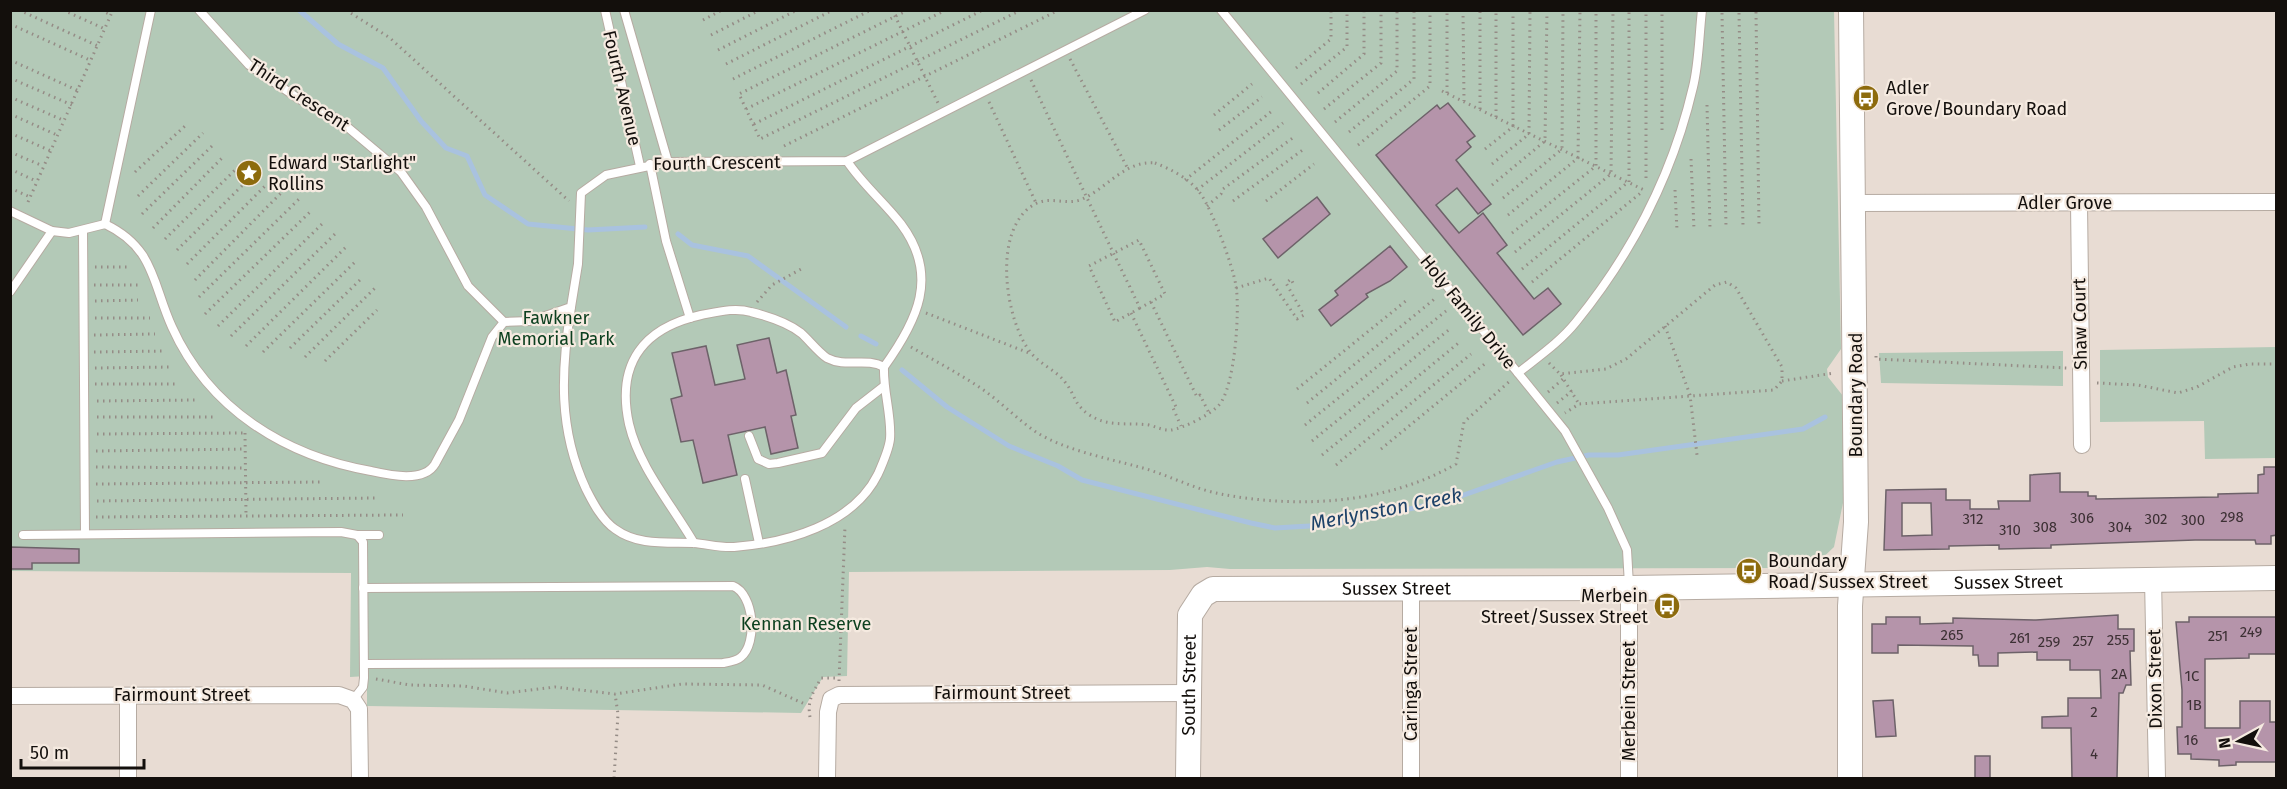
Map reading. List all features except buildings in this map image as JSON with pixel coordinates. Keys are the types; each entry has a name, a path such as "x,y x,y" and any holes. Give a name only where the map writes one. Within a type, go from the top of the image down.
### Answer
{"street":[{"name":"Boundary Road","path":"1850,778 1851,584 1866,364 1854,203 1851,10"},
{"name":"Adler Grove","path":"1854,203 2277,202"},
{"name":"Shaw Court","path":"2079,203 2082,445"},
{"name":"Sussex Street","path":"1203,595 1213,589 1224,587 1629,588 2277,578"},
{"name":"Dixon Street","path":"2153,579 2157,778"},
{"name":"Merbein Street","path":"1629,588 1629,778"},
{"name":"Caringa Street","path":"1411,589 1411,778"},
{"name":"South Street","path":"1188,778 1190,615 1203,595"},
{"name":"Fairmount Street","path":"839,695 1188,693"},
{"name":"Fairmount Street","path":"10,696 322,694 339,695 353,700"},
{"path":"827,778 828,712 831,699 839,695"},
{"path":"128,696 128,778"},
{"path":"353,700 360,717 360,778"}],"lane":[{"path":"105,224 151,10"},
{"name":"Third Crescent","path":"199,10 249,65 298,99 339,120 401,172 426,207 468,286 504,322"},
{"name":"Fourth Avenue","path":"604,10 640,166"},
{"name":"Fourth Avenue","path":"624,10 668,162"},
{"name":"Fourth Crescent","path":"884,367 883,387 890,440 878,475 837,518 775,542 733,547 694,543 658,544 632,538 614,529 591,499 570,448 563,410 562,377 578,242 581,194 591,184 606,176 650,164 847,161 1145,10"},
{"name":"Holy Family Drive","path":"1221,10 1518,373 1576,322 1622,257 1656,196 1669,168 1693,86 1702,10"},
{"path":"694,543 642,460 629,424 626,394 631,363 642,344 662,328 720,311 751,312 798,330 827,358 851,364 874,362 884,367 902,342 917,309 922,282 913,245 900,224 861,182 847,161"},
{"path":"650,164 666,241 690,318"},
{"path":"10,211 52,231 83,230 105,224 121,231 141,251 155,276 173,330 192,362 218,395 245,419 282,443 333,464 394,475 426,473 432,469 459,420 492,337 504,322 531,321 571,307"},
{"path":"83,230 85,534"},
{"path":"10,292 52,231"},
{"path":"1518,373 1575,446 1621,532 1627,550 1629,588"},
{"path":"749,436 758,459 769,464 822,453 856,408 883,387"},
{"path":"745,479 759,543"},
{"path":"23,535 341,532 380,535"},
{"path":"353,700 363,687 364,678 363,542 357,535"},
{"path":"363,588 733,586 740,589 748,601 750,630 750,640 741,657 723,663 364,664"}],"path":[{"path":"19,10 98,46"},
{"path":"63,10 106,30"},
{"path":"28,202 106,30 112,13 101,10"},
{"path":"346,10 390,38 579,215"},
{"path":"703,20 722,10"},
{"path":"711,35 760,10"},
{"path":"718,50 797,10"},
{"path":"726,64 834,10"},
{"path":"733,79 871,10"},
{"path":"892,10 942,113"},
{"path":"908,10 739,94 760,139 1021,10"},
{"path":"746,109 946,10"},
{"path":"753,124 983,10"},
{"path":"784,146 1059,10"},
{"path":"1296,68 1331,39 1331,10"},
{"path":"1301,84 1347,47 1347,10"},
{"path":"1318,93 1364,54 1364,10"},
{"path":"1324,109 1381,63 1381,10"},
{"path":"1335,122 1397,71 1397,10"},
{"path":"1348,132 1414,79 1414,10"},
{"path":"1358,145 1430,86 1430,10"},
{"path":"1447,10 1445,92 1656,196"},
{"path":"1463,10 1464,102"},
{"path":"1480,10 1480,109"},
{"path":"1496,10 1496,117"},
{"path":"1513,10 1514,126"},
{"path":"1529,134 1530,10"},
{"path":"1492,185 1545,141 1546,10"},
{"path":"1503,198 1562,149 1563,10"},
{"path":"1578,158 1580,10"},
{"path":"1596,10 1596,166"},
{"path":"1611,174 1613,10"},
{"path":"1628,182 1629,10"},
{"path":"1646,10 1646,178"},
{"path":"1662,10 1662,130"},
{"path":"1739,12 1743,226"},
{"path":"1756,12 1759,225"},
{"path":"1722,13 1726,227"},
{"path":"10,24 92,61"},
{"path":"1066,51 1128,169"},
{"path":"10,60 79,91"},
{"path":"1027,71 1140,308"},
{"path":"10,78 72,105"},
{"path":"1214,115 1252,84"},
{"path":"984,92 1036,203"},
{"path":"10,97 65,121"},
{"path":"1219,130 1262,97"},
{"path":"1707,105 1710,228"},
{"path":"1185,180 1272,111"},
{"path":"10,114 57,135"},
{"path":"1197,190 1282,123"},
{"path":"135,172 186,125"},
{"path":"1485,149 1514,126"},
{"path":"10,133 51,151"},
{"path":"138,196 203,134"},
{"path":"1492,164 1529,134"},
{"path":"1207,206 1221,195 1223,189 1294,137"},
{"path":"142,214 213,146"},
{"path":"1233,201 1304,149"},
{"path":"10,152 43,166"},
{"path":"153,228 224,156"},
{"path":"1508,215 1578,158"},
{"path":"1691,159 1694,229"},
{"path":"1155,163 1185,180 1197,190 1207,206 1236,288 1238,317 1224,399 1209,412 1170,430 1099,421 1073,401 1065,382 1044,368 1031,353 1010,305 1007,268 1014,231 1024,214 1036,203 1052,199 1078,201 1128,169 1155,163"},
{"path":"1266,201 1314,164"},
{"path":"1512,233 1596,166"},
{"path":"165,239 236,168"},
{"path":"10,169 37,181"},
{"path":"177,250 256,172"},
{"path":"1515,252 1611,174"},
{"path":"1522,268 1628,182"},
{"path":"187,264 265,186"},
{"path":"10,188 30,197"},
{"path":"195,280 285,190"},
{"path":"1532,282 1645,190"},
{"path":"1675,190 1677,230"},
{"path":"199,297 299,199"},
{"path":"205,314 312,210"},
{"path":"218,326 323,223"},
{"path":"231,336 336,233"},
{"path":"1139,240 1166,294 1151,302 1115,322 1089,266 1139,240"},
{"path":"246,346 346,247"},
{"path":"263,352 356,261"},
{"path":"90,267 130,267"},
{"path":"751,312 772,285 803,268"},
{"path":"290,348 363,277"},
{"path":"1236,288 1269,278 1296,319 1304,315 1286,283 1292,279 1294,285"},
{"path":"1560,374 1606,369 1626,359 1715,285 1727,282 1736,288 1782,367 1782,381"},
{"path":"92,285 138,285"},
{"path":"305,357 375,288"},
{"path":"1307,403 1437,297"},
{"path":"92,301 138,300"},
{"path":"1297,388 1407,300"},
{"path":"1151,302 1197,397 1200,395 1209,412"},
{"path":"917,309 1031,353"},
{"path":"325,361 377,310"},
{"path":"1305,425 1446,311"},
{"path":"1131,313 1176,407 1173,408 1182,426"},
{"path":"94,318 150,318"},
{"path":"1665,326 1690,395 1697,455"},
{"path":"1312,441 1450,328"},
{"path":"92,335 155,334"},
{"path":"1322,454 1461,341"},
{"path":"902,342 981,388 1037,433 1090,454 1142,468 1220,494 1287,502 1349,498 1381,492 1433,477 1456,464 1464,422 1518,373"},
{"path":"93,352 165,351"},
{"path":"1336,465 1471,354"},
{"path":"1541,355 1560,374 1579,404"},
{"path":"1381,449 1487,362"},
{"path":"1556,419 1579,404 1774,390 1782,381 1866,364 2081,368"},
{"path":"2096,383 2138,385 2178,393 2197,387 2233,368 2250,364 2277,364"},
{"path":"93,368 171,368"},
{"path":"1539,399 1563,379"},
{"path":"93,384 178,384"},
{"path":"1548,410 1572,391"},
{"path":"94,401 197,400"},
{"path":"95,417 215,417"},
{"path":"245,419 246,526"},
{"path":"95,434 245,433"},
{"path":"96,451 246,449"},
{"path":"96,467 246,468"},
{"path":"96,484 321,482"},
{"path":"97,501 375,498"},
{"path":"839,695 846,510"},
{"path":"96,517 403,515"},
{"path":"364,678 410,685 464,686 507,693 555,687 615,694 681,684 762,685 807,705"},
{"path":"614,778 618,714 615,694"}],"green space":[{"name":"Fawkner Memorial Park","path":"11,11 1834,11 1841,349 1827,369 1828,377 1843,396 1844,498 1834,547 1812,568 1230,569 1207,567 1170,570 849,572 847,676 823,677 801,713 367,706 367,676 350,677 351,573 11,571"},
{"path":"2276,347 2276,458 2205,459 2204,421 2100,422 2100,350"},
{"path":"2063,351 2063,386 1881,383 1879,353"}],"waterway":[{"name":"Merlynston Creek","path":"299,10 338,44 383,68 421,121 446,148 467,156 485,195 528,224 588,230 645,227"},
{"name":"Merlynston Creek","path":"678,234 692,245 748,256 846,327"},
{"name":"Merlynston Creek","path":"861,336 876,344"},
{"name":"Merlynston Creek","path":"902,370 947,407 1009,446 1058,466 1082,480 1275,528 1328,525 1444,502 1557,462 1589,455 1618,455 1803,429 1825,417"}],"place":[{"name":"Adler Grove/Boundary Road","path":"1866,98"},
{"name":"Edward \"Starlight\" Rollins","path":"249,173"},
{"name":"Boundary Road/Sussex Street","path":"1749,571"},
{"name":"Merbein Street/Sussex Street","path":"1667,606"}],"park label":[{"name":"Kennan Reserve","path":"806,624"}]}
